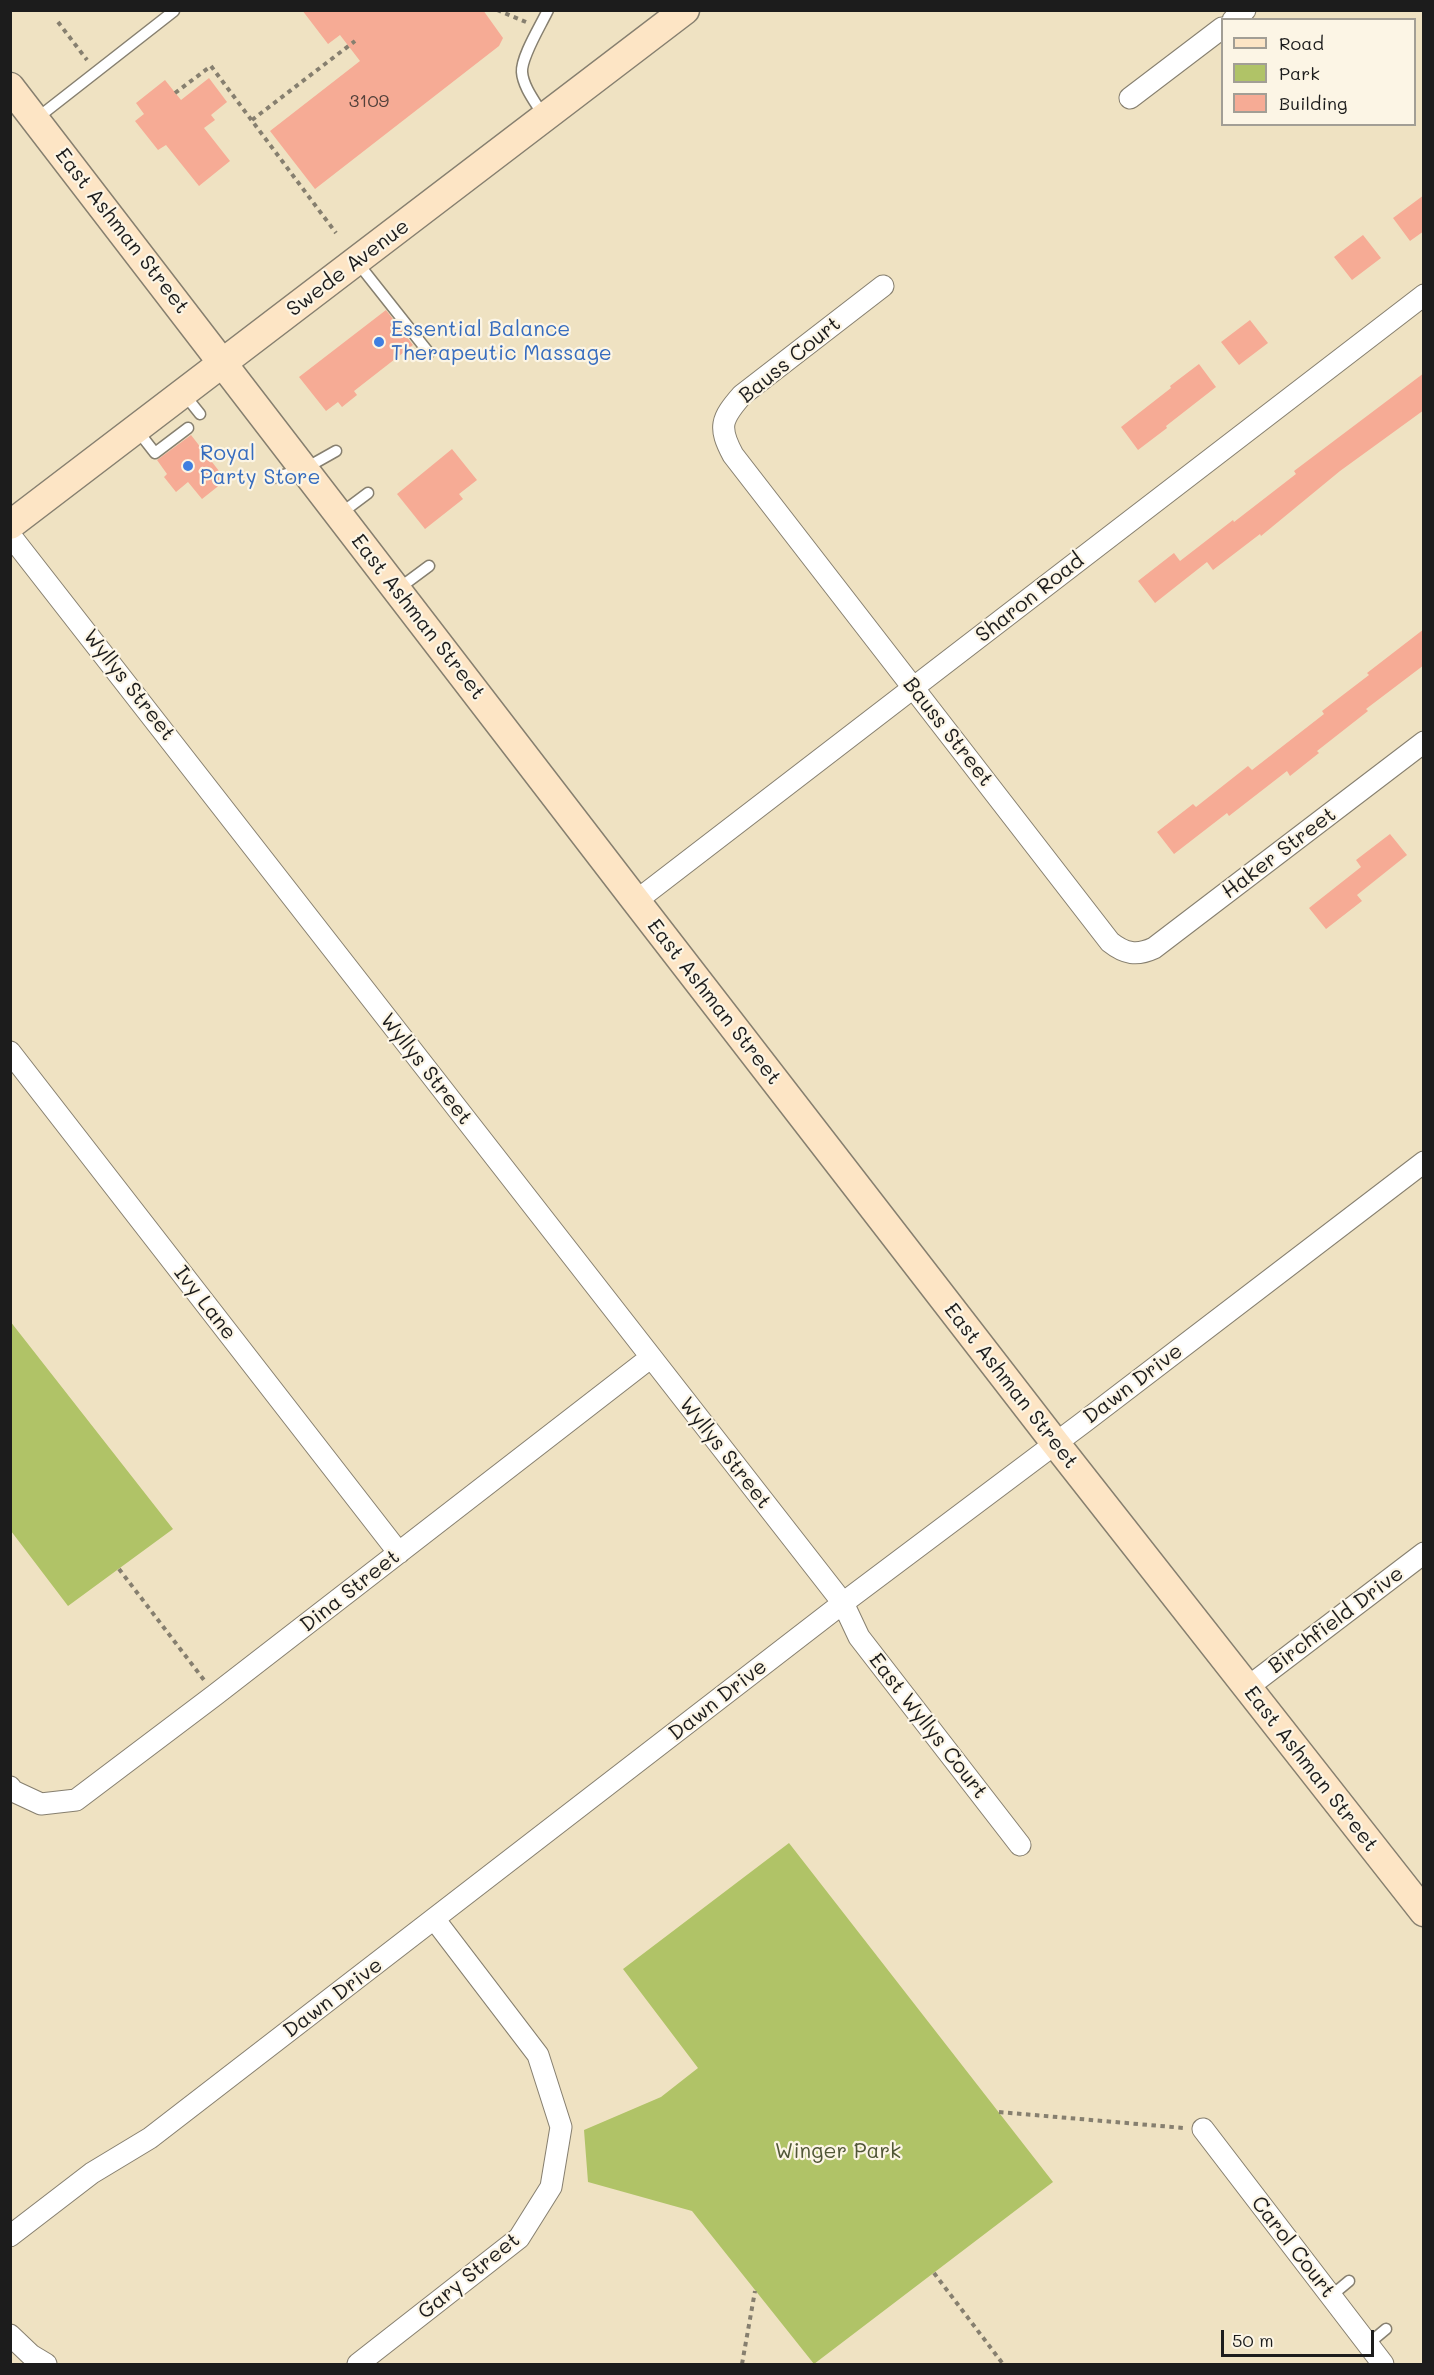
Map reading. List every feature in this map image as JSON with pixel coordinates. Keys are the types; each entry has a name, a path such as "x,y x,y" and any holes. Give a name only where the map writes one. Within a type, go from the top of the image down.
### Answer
{"street":[{"name":"Swede Avenue","path":"10,525 137,429 192,404 224,364 683,11"},
{"path":"1130,99 1221,29"},
{"name":"East Ashman Street","path":"10,87 1056,1444 1424,1912"},
{"name":"Bauss Court","path":"772,505 733,455 726,442 722,428 729,410 742,395 883,286"},
{"name":"Sharon Road","path":"636,901 1424,295"},
{"name":"Bauss Street","path":"772,505 1110,942 1120,951 1130,954"},
{"name":"Wyllys Street","path":"10,535 843,1603"},
{"name":"Haker Street","path":"1130,954 1143,953 1154,948 1424,742"},
{"name":"Ivy Lane","path":"10,1052 399,1553"},
{"name":"Dawn Drive","path":"10,2236 92,2173 150,2138 843,1603 1056,1444 1424,1162"},
{"name":"Dina Street","path":"10,1787 13,1791 41,1804 76,1800 650,1358"},
{"name":"Birchfield Drive","path":"1248,1687 1424,1553"},
{"name":"East Wyllys Court","path":"843,1603 859,1637 1020,1845"},
{"name":"Gary Street","path":"358,2364 519,2238 551,2187 561,2127 538,2055 435,1920"},
{"name":"Carol Court","path":"1203,2129 1383,2364"},
{"path":"10,2336 31,2355 46,2364"}],"lane":[{"path":"545,118 524,80 522,70 548,10"},
{"path":"35,119 174,11"},
{"path":"357,262 429,353"},
{"path":"137,429 155,453 188,428"},
{"path":"273,478 304,469 336,451"},
{"path":"339,514 368,493"},
{"path":"398,590 429,566"},
{"path":"1330,2296 1349,2282"},
{"path":"1368,2344 1386,2329"}],"path":[{"path":"58,22 88,62"},
{"path":"252,120 355,41"},
{"path":"176,93 211,66 336,233"},
{"path":"119,1569 215,1695"},
{"path":"999,2112 1203,2129"},
{"path":"934,2273 1003,2364"},
{"path":"742,2364 755,2291"}],"green space":[{"path":"10,1321 173,1529 68,1606 11,1531"},
{"name":"Winger Park","path":"789,1843 1053,2182 814,2364 692,2211 588,2182 584,2130 661,2097 698,2068 623,1969"}],"building":[{"path":"302,10 483,10 503,38 499,46 315,189 270,131 360,61 340,35 328,44"},
{"path":"209,78 227,102 211,115 215,120 204,128 230,161 199,186 166,145 158,150 135,121 144,114 136,103 165,80 181,100"},
{"path":"1424,195 1424,231 1410,241 1393,218"},
{"path":"1363,235 1381,258 1352,280 1334,257"},
{"path":"386,310 413,345 354,391 357,395 342,407 338,402 326,411 299,377"},
{"path":"1250,320 1268,343 1239,365 1221,342"},
{"path":"1199,364 1216,387 1138,450 1121,427"},
{"path":"1424,373 1424,410 1340,471 1261,536 1260,534 1213,570 1207,562 1155,603 1138,581 1174,553 1180,561 1233,520 1234,522 1296,474 1294,471"},
{"name":"Royal Party Store","path":"191,435 226,480 202,499 188,482 176,492 164,477 167,474 157,460"},
{"path":"452,449 477,480 459,494 463,499 425,529 397,494"},
{"path":"1424,629 1424,665 1366,709 1368,711 1317,751 1319,753 1290,776 1287,771 1229,816 1227,813 1174,854 1157,832 1193,804 1196,807 1248,766 1252,770 1324,714 1322,711"},
{"path":"1390,834 1407,855 1357,895 1362,901 1326,929 1309,908 1361,867 1356,860"}],"place":[{"name":"Essential Balance Therapeutic Massage","path":"379,342"},
{"name":"Royal Party Store","path":"188,466"}]}
